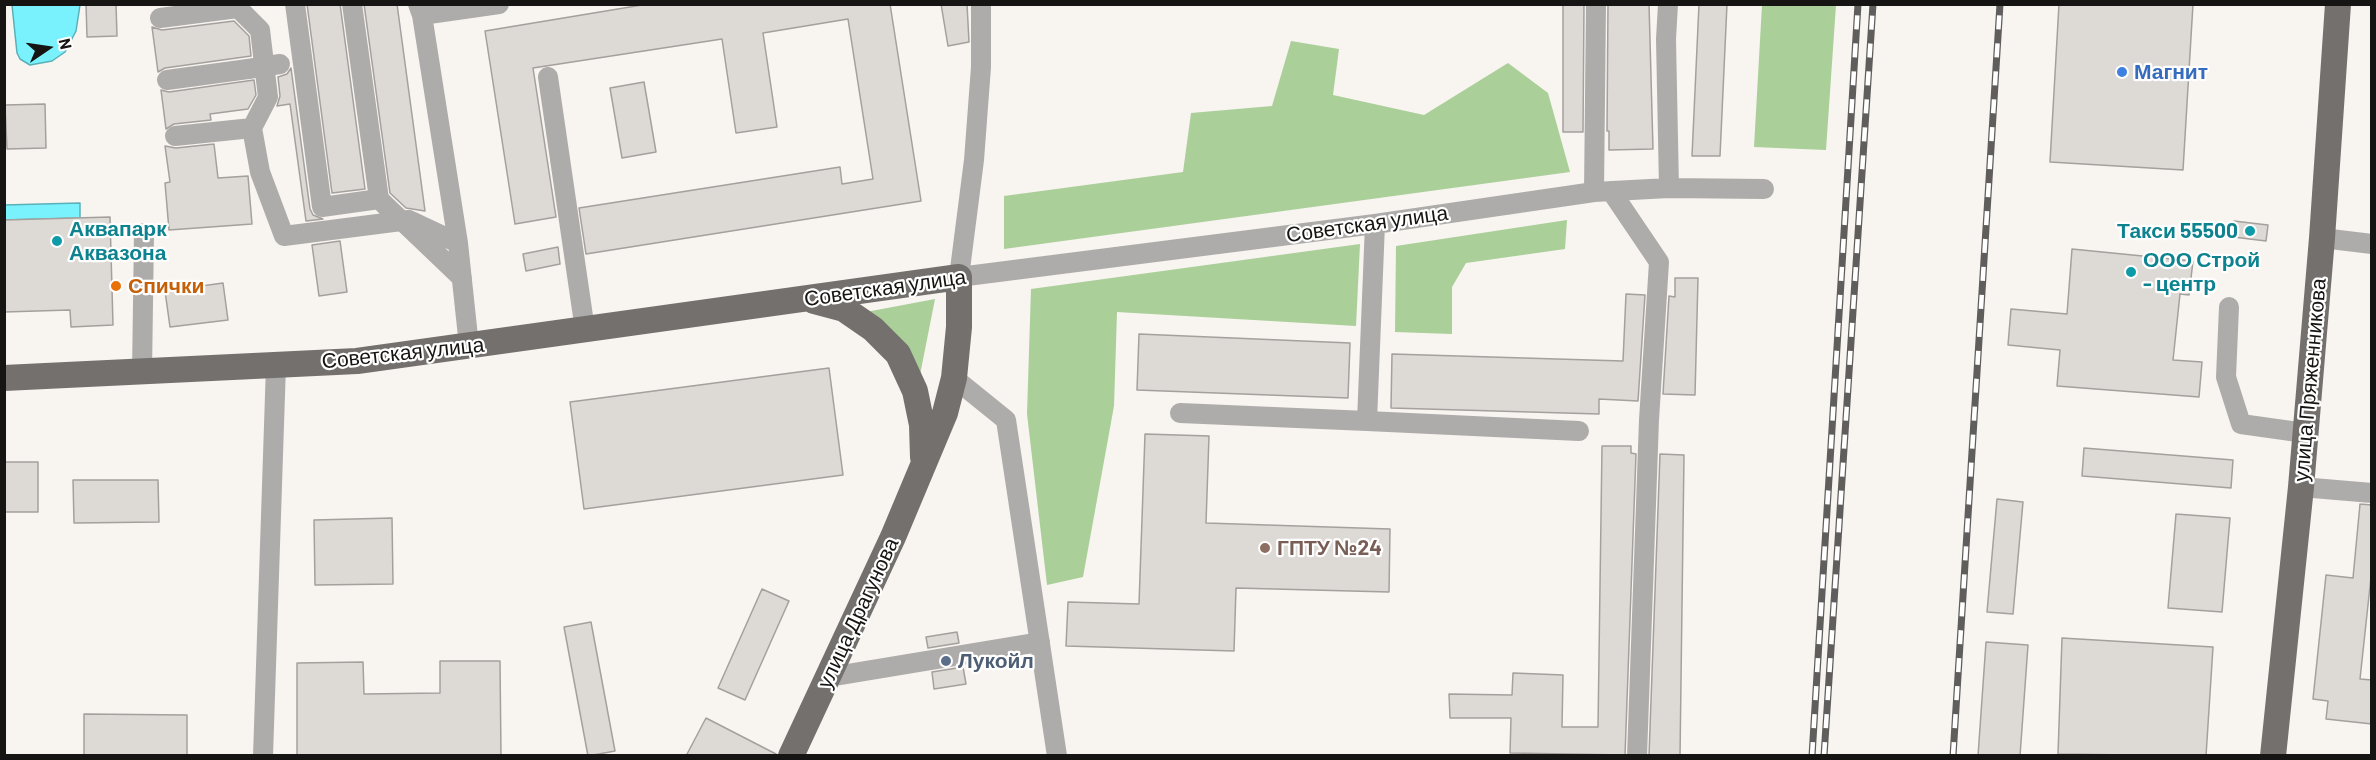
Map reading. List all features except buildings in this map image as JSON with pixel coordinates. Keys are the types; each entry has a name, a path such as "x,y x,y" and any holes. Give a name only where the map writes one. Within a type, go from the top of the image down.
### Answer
{"main road":[{"name":"улица Пряженникова","path":"2275,755 2322,238 2338,4"},
{"name":"Советская улица","path":"13,378 357,360 958,277"},
{"name":"улица Драгунова","path":"791,756 923,469 945,413 954,378 959,327 958,277"},
{"path":"805,299 844,309 873,329 898,354 915,391 922,425 923,469"}],"street":[{"path":"295,4 322,207 383,203"},
{"path":"352,4 383,203 462,278"},
{"path":"469,346 458,243 420,10 499,4"},
{"path":"958,277 974,159 981,67 981,4"},
{"path":"1596,4 1602,192 1659,262 1649,420 1637,756"},
{"path":"1668,4 1666,39 1669,188"},
{"path":"160,18 219,7 238,8 260,30 268,97 252,128 260,172 284,236 409,220 458,243"},
{"path":"167,80 303,62"},
{"path":"548,77 585,330"},
{"path":"175,136 252,128"},
{"name":"Советская улица","path":"958,277 1375,224 1602,192 1669,188 1764,189"},
{"path":"1367,421 1375,224"},
{"path":"135,373 144,233"},
{"path":"2322,238 2372,244"},
{"path":"2229,307 2226,377 2241,424 2305,433"},
{"path":"263,756 276,365"},
{"path":"954,378 1006,420 1057,756"},
{"path":"1180,412 1579,431"},
{"path":"2301,487 2372,493"},
{"path":"829,677 1040,642"}],"green space":[{"path":"1762,5 1836,5 1826,150 1754,147"},
{"path":"1291,41 1339,49 1333,95 1424,115 1508,63 1548,93 1570,172 1004,249 1004,196 1183,172 1191,113 1272,106"},
{"path":"1567,220 1565,249 1466,263 1452,287 1452,334 1395,332 1396,246"},
{"path":"1360,244 1356,326 1117,312 1114,406 1083,577 1047,585 1027,414 1031,289"},
{"path":"935,299 918,385 866,312"}],"water":[{"path":"12,5 80,5 76,31 65,52 52,61 30,65 20,59 17,53"},
{"path":"80,203 80,218 5,220 4,205"}],"railway":[{"path":"1812,756 1858,4"},
{"path":"1824,756 1873,4"},
{"path":"1953,756 2000,4"}],"place":[{"name":"Магнит","path":"2122,72"},
{"name":"Такси 55500","path":"2250,231"},
{"name":"Аквапарк Аквазона","path":"57,241"},
{"name":"ООО Строй - центр","path":"2131,272"},
{"name":"Спички","path":"116,286"},
{"name":"ГПТУ №24","path":"1265,548"},
{"name":"Лукойл","path":"946,661"}]}
